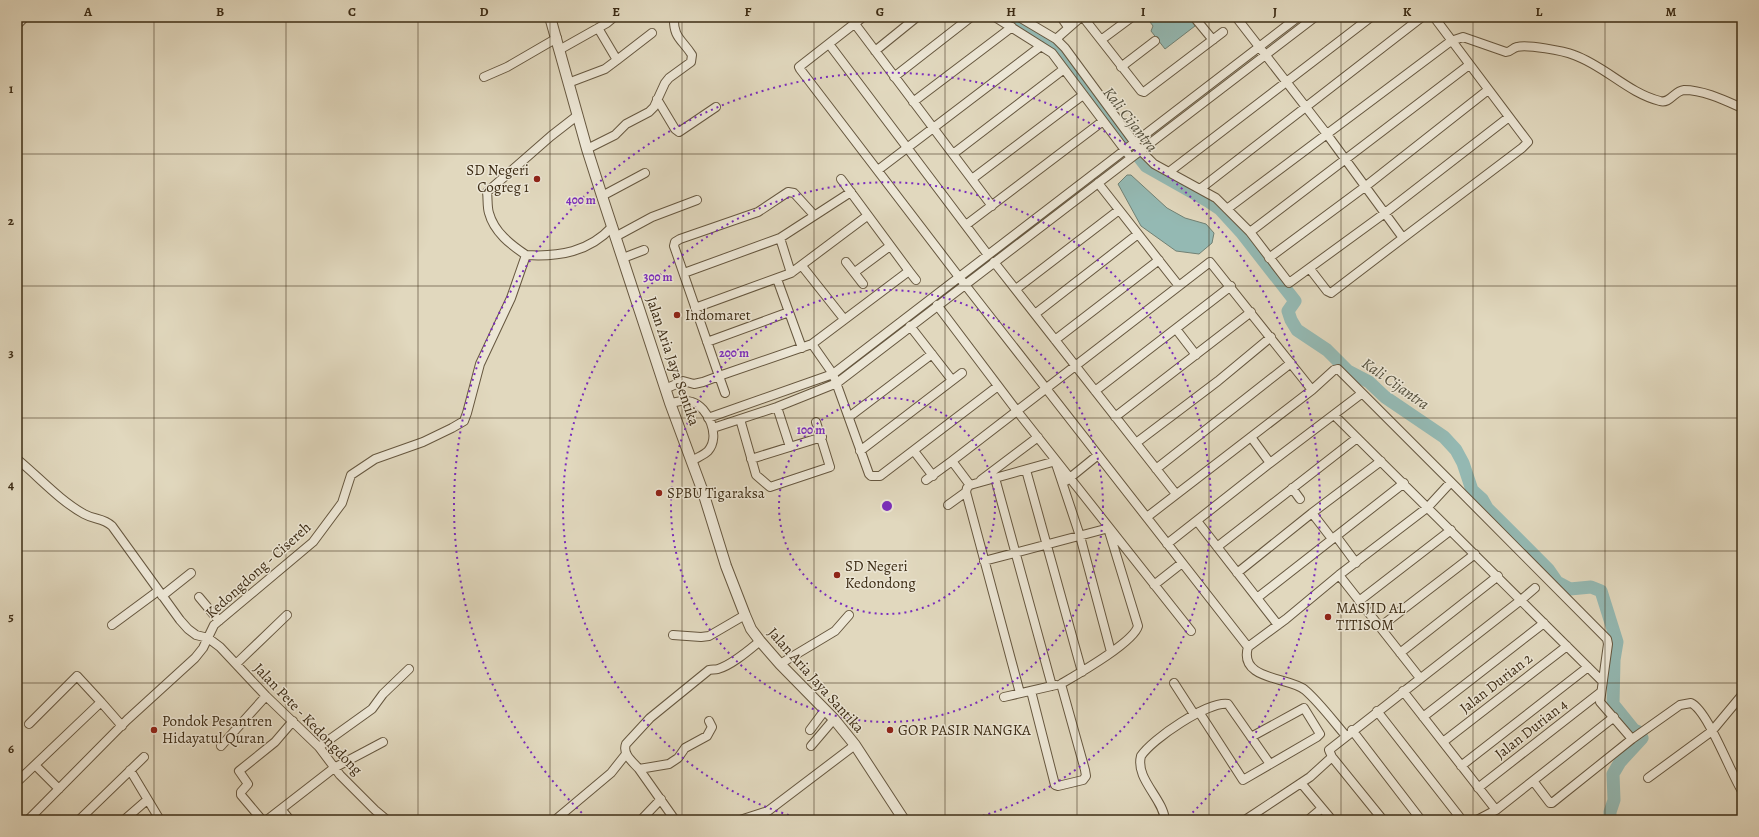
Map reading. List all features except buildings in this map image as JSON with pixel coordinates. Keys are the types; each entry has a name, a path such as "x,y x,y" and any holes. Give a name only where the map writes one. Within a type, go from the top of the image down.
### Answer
{"street":[{"path":"17,26 25,17"},
{"name":"Jalan Aria Jaya Sentika","path":"550,17 578,115 586,149 665,389 692,461"},
{"path":"559,50 598,28 613,17"},
{"path":"586,149 615,135 626,124 649,112 654,106 669,78 690,62 693,56 677,37 675,32 674,17"},
{"path":"863,17 799,68 959,277 1248,647"},
{"path":"875,51 917,17"},
{"path":"894,77 971,17"},
{"path":"995,17 1052,53 1126,150 1216,198 1250,232 1289,283 1310,269 1509,117"},
{"path":"1019,17 1056,39 1065,48 1135,143 1136,154"},
{"path":"1061,17 1068,27"},
{"path":"1056,39 1068,27 1082,17 1141,92 1144,92 1223,32"},
{"path":"1101,40 1132,17"},
{"path":"1194,17 1213,40"},
{"path":"1236,17 1287,81 1404,238"},
{"path":"708,418 833,374 1298,17"},
{"path":"713,428 777,407 837,383 1315,17"},
{"path":"1169,172 1371,17"},
{"path":"1200,189 1422,17"},
{"path":"1310,269 1328,292 1331,293 1528,142 1434,17"},
{"path":"854,24 992,206"},
{"path":"913,102 1012,27"},
{"path":"598,28 617,60"},
{"path":"568,83 605,68 652,33"},
{"path":"1226,209 1451,41 1463,37 1506,52 1537,47 1574,55 1594,65 1645,97 1659,101 1667,101 1682,90 1696,91 1742,108"},
{"path":"484,77 507,67 556,38"},
{"path":"1121,67 1156,41"},
{"path":"829,44 988,254"},
{"path":"878,170 1041,46"},
{"path":"1250,232 1469,65"},
{"path":"953,154 1064,69"},
{"path":"1269,258 1366,186 1488,90"},
{"path":"972,179 1083,95"},
{"path":"657,99 675,129 679,132 716,107"},
{"path":"578,115 550,136 487,192 489,214 496,228 513,247 526,255 574,252 614,232 697,200"},
{"path":"966,225 1103,121"},
{"path":"602,196 645,173"},
{"path":"841,179 916,280"},
{"path":"1098,183 1179,286"},
{"path":"725,393 674,246 675,242 680,238 758,212 788,192 794,193 814,215"},
{"path":"684,272 780,238 851,192"},
{"path":"1016,289 1119,210"},
{"path":"695,308 792,273 867,216"},
{"path":"1035,314 1138,234"},
{"path":"780,238 792,273"},
{"path":"855,272 890,246"},
{"path":"623,258 644,250"},
{"name":"Kedongdong - Cisereh","path":"17,458 54,492 84,514 92,518 108,522 160,594 188,629 196,635 208,638 214,625 313,542 342,503 349,480 356,471 375,459 423,442 464,421 468,413 480,364 511,298 526,255"},
{"path":"1055,340 1158,260"},
{"path":"846,262 863,284"},
{"path":"994,262 1176,494"},
{"path":"914,450 929,478 952,462 1210,262 1231,286 1312,390"},
{"path":"802,266 844,319"},
{"path":"665,389 683,381 694,384 812,344 909,271"},
{"path":"777,279 802,348"},
{"path":"1095,391 1231,286"},
{"path":"937,305 1055,461 1191,631"},
{"path":"707,342 789,312"},
{"path":"1115,417 1251,312"},
{"path":"910,326 952,380"},
{"path":"1176,329 1196,355"},
{"path":"1136,443 1218,381 1271,337"},
{"path":"812,344 833,374 837,383 869,474 878,477 998,386"},
{"path":"849,417 932,354"},
{"path":"1156,469 1291,363"},
{"path":"1147,517 1338,369 1361,394 1452,482 1607,639 1608,644 1600,702 1634,738"},
{"path":"860,451 962,373"},
{"path":"1167,544 1361,394"},
{"path":"670,403 691,402 701,407 713,428 712,441 708,451 692,461"},
{"path":"777,407 790,447"},
{"path":"1334,415 1498,576 1602,681"},
{"path":"740,420 756,475 768,487 829,468 831,466 816,422"},
{"path":"751,459 822,437"},
{"path":"978,483 1038,437"},
{"path":"1251,437 1270,463"},
{"path":"1217,547 1357,438"},
{"path":"1062,484 1098,455"},
{"name":"Jalan Aria Jaya Santika","path":"692,461 726,566 751,629 780,664 825,710 855,745 904,820"},
{"path":"948,505 968,488 978,483 1055,461"},
{"path":"1055,461 1080,536 1111,652"},
{"path":"1237,573 1312,513 1381,461"},
{"path":"952,462 968,488 984,562 1020,693"},
{"path":"1026,470 1082,672"},
{"path":"995,478 1052,686"},
{"path":"1421,820 1349,733 1305,689 1292,683 1268,677 1256,670 1249,663 1246,655 1248,647 1428,507 1452,482"},
{"path":"1257,598 1333,535 1404,483"},
{"path":"1292,488 1300,499"},
{"path":"1312,513 1333,535 1356,563"},
{"path":"1197,521 1278,625"},
{"path":"984,562 1109,528"},
{"path":"1004,697 1062,684 1111,652 1135,633 1138,626 1109,528"},
{"path":"1359,601 1451,530"},
{"path":"1380,627 1474,554"},
{"path":"1154,585 1182,563"},
{"path":"112,625 191,574"},
{"path":"1339,575 1420,678"},
{"path":"1400,653 1498,576"},
{"path":"1383,820 1332,757 1329,750 1535,588"},
{"path":"199,597 219,621"},
{"path":"236,664 288,614"},
{"path":"673,635 701,637 709,636 745,614"},
{"path":"780,664 835,631 849,615"},
{"path":"1423,717 1544,623"},
{"path":"32,818 122,726 195,658 203,648 208,638"},
{"name":"Jalan Pete - Kedongdong","path":"208,638 220,647 266,696 293,721 318,747 334,768 375,810 387,820"},
{"path":"675,820 639,769 626,754 626,744 656,712 709,670 718,669 728,664 760,641"},
{"name":"Jalan Durian 2","path":"1443,742 1567,646"},
{"path":"1461,766 1588,667"},
{"path":"318,747 372,709 383,694 409,669"},
{"path":"30,724 77,676 122,726"},
{"path":"1174,683 1242,780 1319,736 1320,734 1305,708 1251,737"},
{"path":"1031,691 1054,782 1058,786 1083,780 1086,776 1062,684"},
{"path":"1403,691 1496,810"},
{"name":"Jalan Durian 4","path":"1478,788 1601,692"},
{"path":"221,746 266,696"},
{"path":"1648,778 1712,730 1742,696"},
{"path":"17,782 101,702"},
{"path":"1534,782 1550,803 1552,803 1634,738 1680,705 1687,702 1694,704 1712,730 1742,791"},
{"path":"1165,820 1161,806 1144,777 1141,756 1167,733 1196,713 1222,704 1228,704 1270,764"},
{"path":"810,730 825,710"},
{"path":"1377,711 1462,820"},
{"path":"1477,820 1496,810 1534,782 1614,717"},
{"path":"811,746 834,720"},
{"path":"262,820 241,795 241,792 248,784 239,771 274,742 293,721"},
{"path":"639,769 666,765 678,758 685,748 707,736 712,727 709,721"},
{"path":"267,820 334,768 382,742"},
{"path":"740,820 768,811 855,745"},
{"path":"555,820 611,773 626,754"},
{"path":"79,820 144,757"},
{"path":"1245,820 1310,777 1332,757"},
{"path":"35,764 59,789"},
{"path":"130,770 160,820"},
{"path":"1301,783 1321,809 1332,820"},
{"path":"641,820 661,799"},
{"path":"124,820 147,800"},
{"path":"281,809 290,820"},
{"path":"1308,820 1321,809"}],"water":[{"path":"1152,17 1189,17 1195,26 1165,49 1151,31 1153,26 1150,22"},
{"path":"1127,175 1131,175 1167,208 1185,218 1206,224 1214,233 1212,243 1199,254 1176,251 1141,226 1118,184"}],"waterway":[{"name":"Kali Cijantra","path":"1006,17 1036,34 1059,53 1146,166 1220,209 1241,232 1295,301 1288,311 1297,330 1327,350 1348,371 1369,382 1385,397 1444,437 1456,450 1463,463 1472,490 1482,499 1487,508 1548,569 1557,582 1570,589 1591,587 1601,591 1617,642 1614,660 1613,704 1634,730 1639,732 1642,738 1620,762 1613,774 1614,800 1610,812 1610,820"}],"place":[{"name":"SD Negeri Cogreg 1","path":"537,179"},
{"name":"Indomaret","path":"677,315"},
{"name":"SPBU Tigaraksa","path":"659,493"},
{"name":"SD Negeri Kedondong","path":"837,575"},
{"name":"MASJID AL TITISOM","path":"1328,617"},
{"name":"Pondok Pesantren Hidayatul Quran","path":"154,730"},
{"name":"GOR PASIR NANGKA","path":"890,730"}]}
